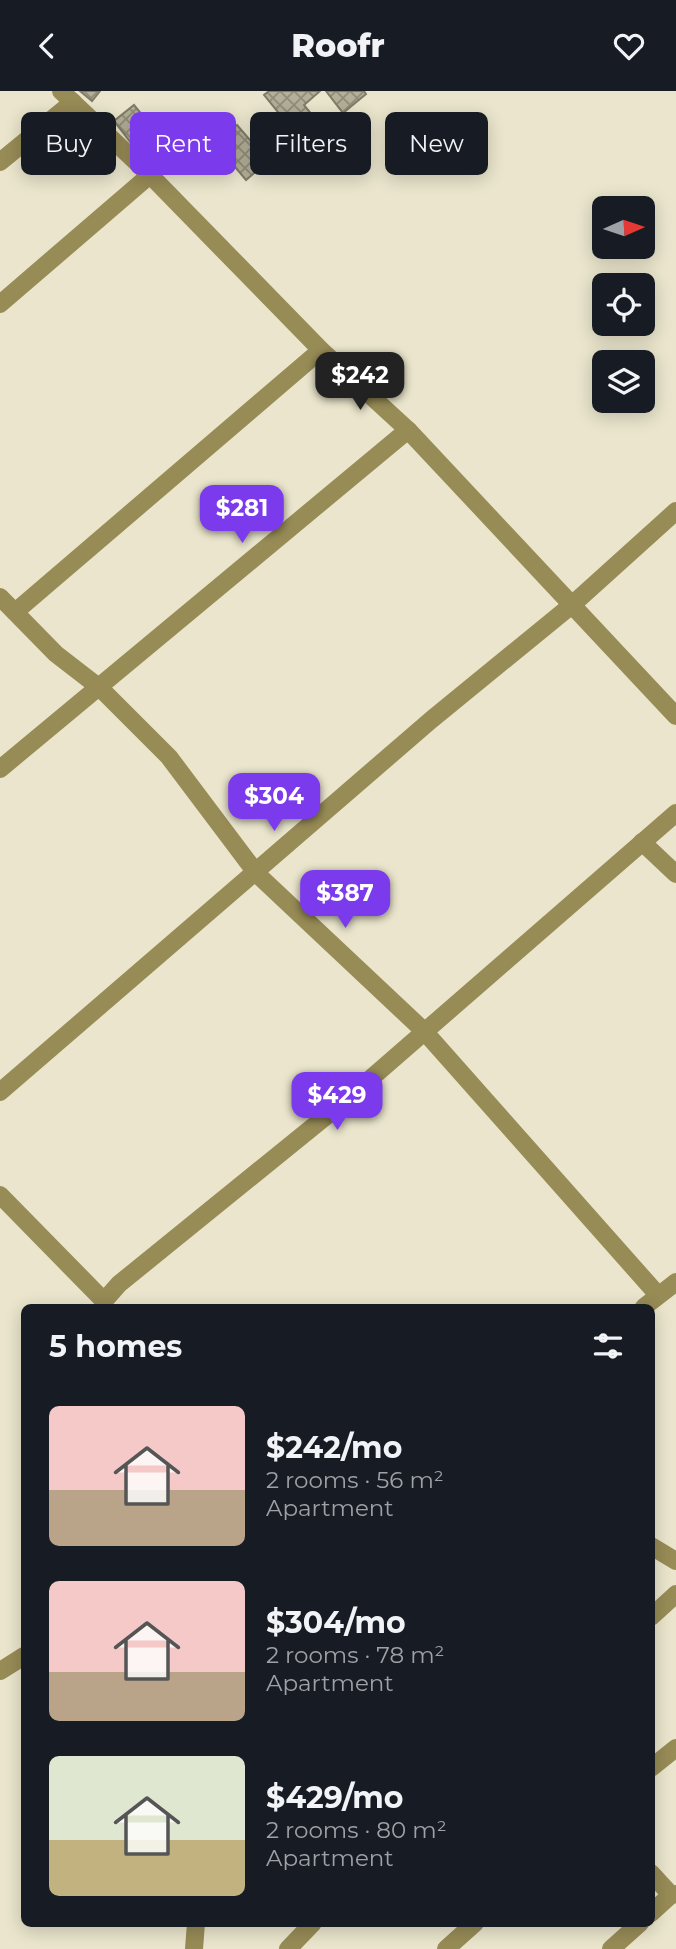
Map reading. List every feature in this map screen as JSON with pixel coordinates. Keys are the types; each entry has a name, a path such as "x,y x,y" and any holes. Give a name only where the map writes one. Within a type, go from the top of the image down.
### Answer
{"street":[{"path":"0,162 67,97 130,156"},
{"path":"0,304 150,175 321,350 408,430 676,716"},
{"path":"15,612 321,350"},
{"path":"0,769 408,430"},
{"path":"0,1092 257,874 431,720 573,604 676,511"},
{"path":"0,597 56,654 100,688 169,757 257,874 424,1031 659,1295"},
{"path":"0,1195 106,1304 119,1284 346,1100 676,813"},
{"path":"642,842 676,874"},
{"path":"648,1304 676,1282"},
{"path":"655,1548 676,1561"},
{"path":"655,1613 676,1594"},
{"path":"0,1671 21,1658"},
{"path":"655,1766 676,1748"},
{"path":"655,1877 674,1894 655,1910"},
{"path":"194,1949 196,1927"},
{"path":"288,1949 309,1927"},
{"path":"446,1949 471,1927"},
{"path":"611,1949 636,1927"}],"building":[{"path":"80,91 100,91 92,101"},
{"path":"269,91 320,91 304,105 310,112 278,112 264,95"},
{"path":"326,91 364,91 366,94 342,112"},
{"path":"134,105 140,112 130,112 130,142 116,124 116,119"},
{"path":"236,126 250,140 252,175 246,180 236,168"}]}
